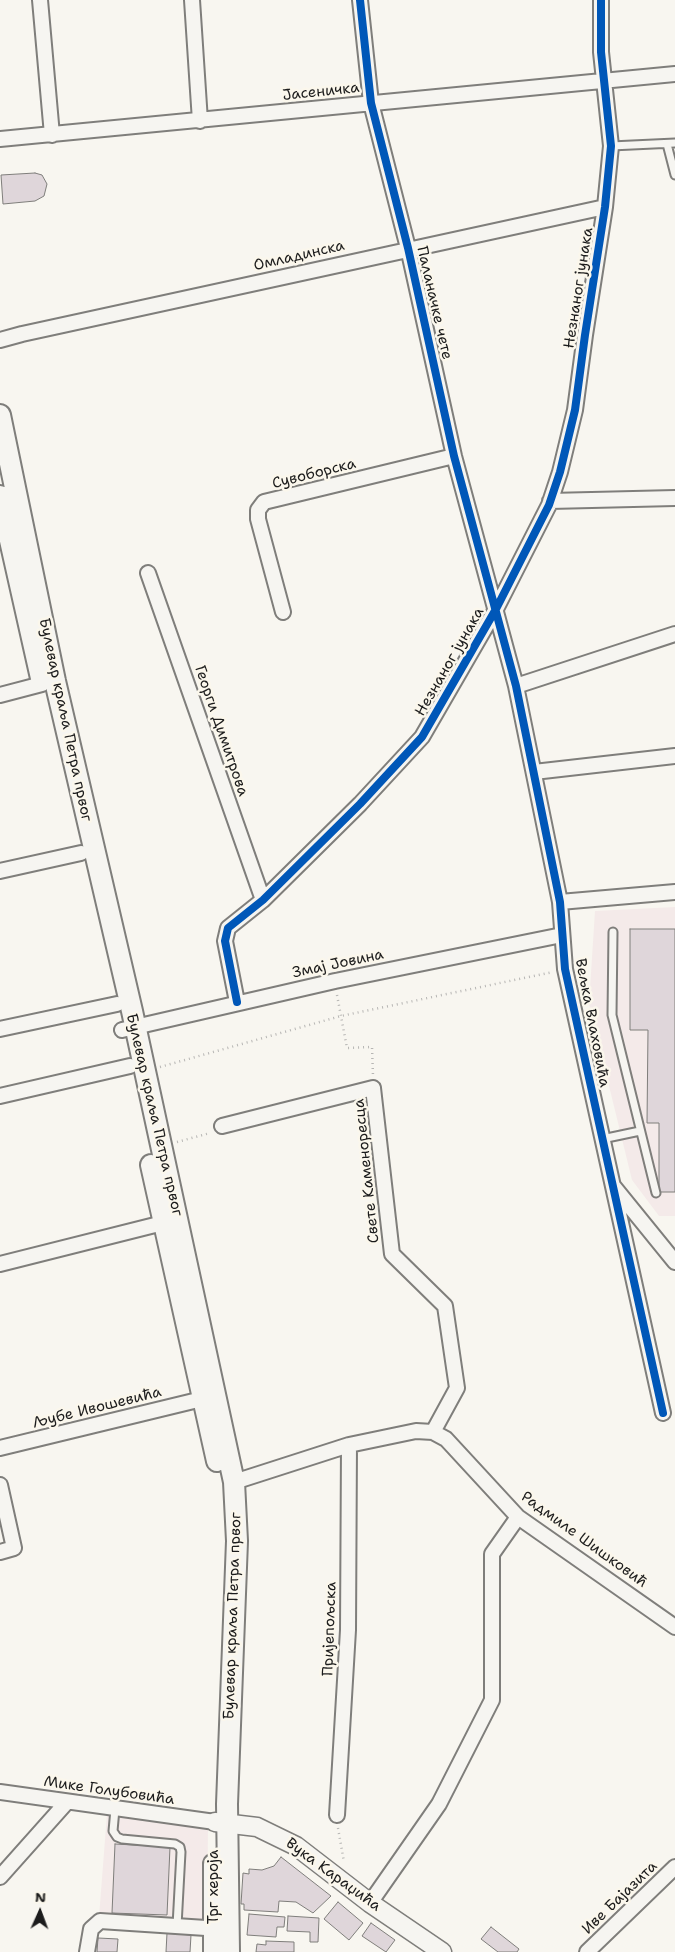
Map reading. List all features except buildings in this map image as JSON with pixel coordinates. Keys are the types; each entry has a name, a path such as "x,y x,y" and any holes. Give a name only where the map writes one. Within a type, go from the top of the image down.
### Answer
{"main road":[{"name":"Булевар краља Петра првог","path":"0,415 137,1068 163,1223 224,1493 221,1822"},
{"name":"Булевар краља Петра првог","path":"0,496 117,1004 128,1028"},
{"name":"Булевар краља Петра првог","path":"137,1068 160,1146 214,1384 234,1482 237,1542 221,1822"},
{"name":"Трг хероја","path":"221,1822 222,1929 229,1952"},
{"name":"Трг хероја","path":"214,1952 222,1929"}],"street":[{"path":"40,0 52,135"},
{"path":"192,0 200,121"},
{"name":"Паланачке чете","path":"360,0 371,103 408,248 454,456 496,609"},
{"name":"Незнаног јунака","path":"237,1002 225,941 228,928 263,900 360,804 422,737 496,609 550,502 575,410 584,335 605,207 611,146 603,81 601,0"},
{"name":"Јасеничка","path":"0,139 675,74"},
{"name":"Омладинска","path":"0,340 408,248 605,207"},
{"name":"Сувоборска","path":"283,612 258,519 258,510 264,502 454,456"},
{"path":"550,502 675,498"},
{"name":"Георги Димитрова","path":"148,573 263,900"},
{"name":"Вељка Влаховића","path":"496,609 516,686 560,902 565,969 663,1413"},
{"path":"516,686 675,634"},
{"path":"0,695 42,684"},
{"path":"534,772 675,756"},
{"path":"0,872 81,854"},
{"path":"560,902 675,892"},
{"name":"Змај Јовина","path":"128,1028 335,980 562,935"},
{"path":"0,1029 117,1004"},
{"path":"0,1096 137,1068"},
{"path":"222,1126 374,1088"},
{"name":"Свете Каменоресца","path":"374,1088 392,1254 445,1306 457,1388 433,1432"},
{"path":"612,1185 675,1262"},
{"path":"0,1264 163,1223"},
{"name":"Љубе Ивошевића","path":"0,1448 202,1399"},
{"path":"234,1482 349,1445 416,1431 433,1432"},
{"name":"Радмиле Шишковић","path":"433,1432 446,1439 518,1517 675,1626"},
{"name":"Пријепољска","path":"337,1814 348,1630 349,1445"},
{"path":"0,1485 14,1548 0,1552"},
{"path":"370,1903 439,1804 492,1700 492,1554 518,1517"},
{"name":"Мике Голубовића","path":"0,1792 66,1803 221,1822"},
{"path":"0,1877 66,1803"},
{"name":"Вука Караџића","path":"221,1822 257,1827 283,1838 319,1861 370,1903 442,1952"},
{"name":"Иве Бајазита","path":"587,1952 673,1873"},
{"path":"87,1952 91,1929 100,1921 222,1929"}],"lane":[{"path":"611,146 675,143"},
{"path":"667,144 675,175"},
{"path":"613,932 612,1015 656,1193"},
{"path":"602,1139 640,1131"},
{"path":"115,1809 113,1831 116,1837 175,1844 180,1847 177,1926"}],"path":[{"path":"137,1068 341,1016 565,969"},
{"path":"335,980 347,1048 372,1047 374,1088"},
{"path":"160,1146 206,1135 222,1126"},
{"path":"337,1814 342,1858 347,1866"}],"shaded area":[{"path":"675,907 675,1216 659,1216 632,1180 589,1004 595,911"},
{"path":"107,1814 208,1828 207,1922 99,1917"}],"cycle path":[{"path":"360,0 371,103 408,248 454,456 516,686 560,902 565,969 663,1413"},
{"path":"237,1002 225,941 228,928 263,900 360,804 422,737 496,609 549,505 560,472 575,410 605,207 611,146 601,52 601,0"}]}
